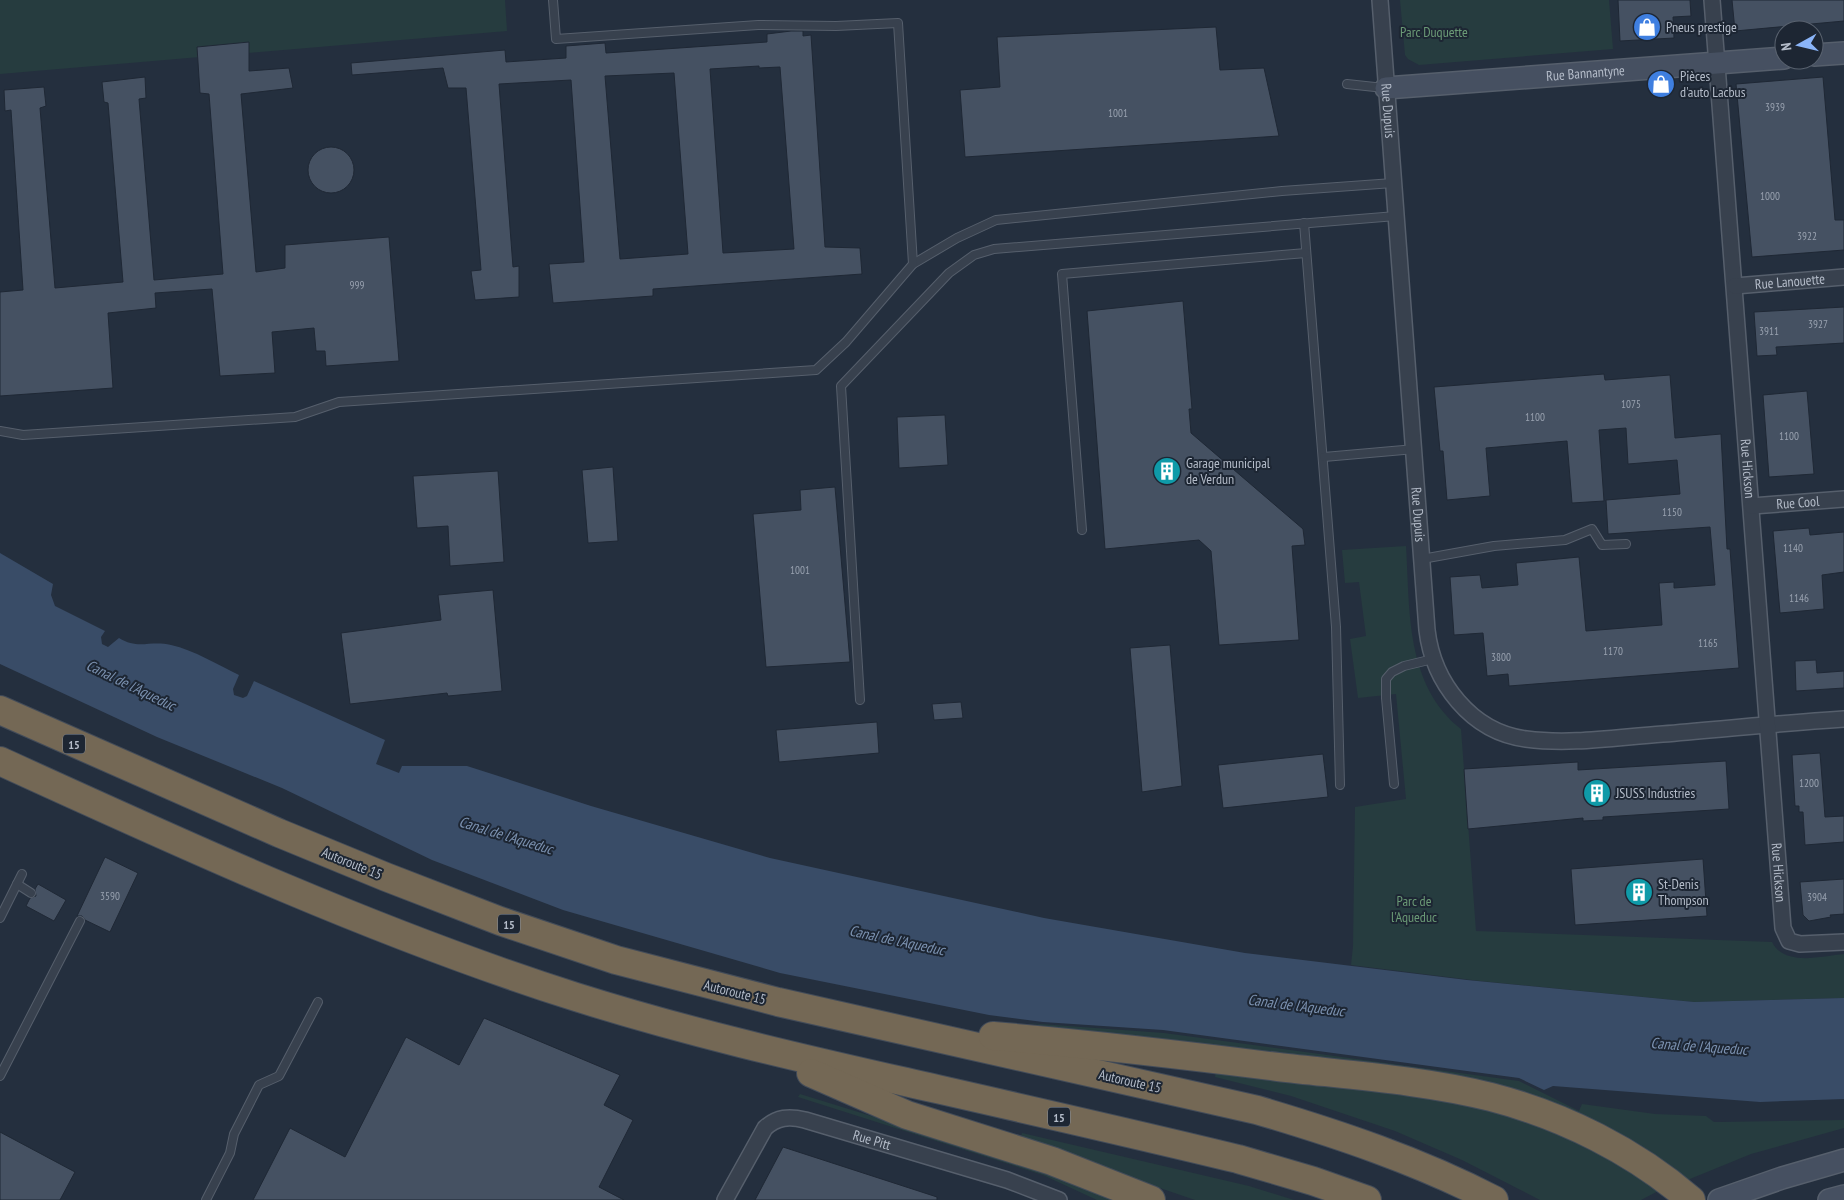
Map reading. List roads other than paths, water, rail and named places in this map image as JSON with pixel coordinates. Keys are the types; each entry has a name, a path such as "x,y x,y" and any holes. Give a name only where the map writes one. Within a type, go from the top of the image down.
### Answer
{"highway":[{"name":"Autoroute 15","path":"0,710 279,833 500,921 660,972 884,1027 1266,1113 1393,1155 1494,1200"},
{"name":"15","path":"0,761 224,861 454,954 576,997 747,1046 1238,1159 1304,1178 1367,1200"},
{"path":"884,1027 1117,1046 1433,1086 1491,1098 1584,1131 1640,1163 1692,1200"},
{"path":"747,1046 907,1115 1052,1161 1151,1200"}],"street":[{"name":"Rue Dupuis","path":"1380,0 1415,450 1426,630 1433,659 1447,688 1476,719 1498,730 1524,739 1571,740 1844,719"},
{"name":"Rue Hickson","path":"1712,0 1783,928 1786,938 1800,944 1844,942"},
{"path":"1824,54 1844,53"},
{"name":"Rue Bannantyne","path":"1386,88 1774,59"},
{"name":"Rue Lanouette","path":"1735,286 1844,277"},
{"name":"Rue Cool","path":"1752,506 1844,500"},
{"name":"Rue Pitt","path":"725,1200 765,1128 778,1119 788,1117 819,1124 1036,1196 1059,1200"},
{"path":"1719,1200 1782,1178 1844,1160"},
{"path":"1829,1200 1844,1196"}],"lane":[{"path":"553,0 556,39 758,25 836,26 898,23 912,264"},
{"path":"1347,84 1386,88"},
{"path":"0,430 23,435 296,417 339,402 816,370 846,342 912,264 956,238 996,220 1282,191 1394,183"},
{"path":"860,700 841,386 949,273 974,255 994,249 1396,216"},
{"path":"1304,223 1336,627 1340,785"},
{"path":"1082,530 1062,274 1306,253"},
{"path":"1324,457 1415,450"},
{"path":"1422,559 1494,546 1565,540 1592,529 1602,545 1626,544"},
{"path":"1394,784 1386,680 1392,672 1404,666 1433,659"},
{"path":"0,918 22,874"},
{"path":"17,884 31,892"},
{"path":"0,1076 80,921"},
{"path":"206,1200 230,1153 234,1134 259,1085 279,1076 318,1002"}],"water":[{"name":"Canal de l'Aqueduc","path":"0,553 53,584 51,595 55,606 105,631 101,637 102,644 108,647 119,638 126,642 138,644 157,643 171,645 197,654 239,675 233,689 234,695 243,698 247,696 254,681 385,740 376,764 399,773 402,766 467,766 591,806 770,858 1044,918 1245,953 1467,980 1694,1002 1844,998 1844,1099 1760,1102 1553,1086 1544,1090 1519,1078 1163,1030 1043,1022 989,1015 780,973 563,910 432,860 282,788 157,737 0,664"}],"place":[{"name":"Pneus prestige","path":"1647,27"},
{"name":"Pièces d'auto Lacbus","path":"1661,84"},
{"name":"Garage municipal de Verdun","path":"1167,471"},
{"name":"JSUSS Industries","path":"1597,793"},
{"name":"St-Denis Thompson","path":"1639,892"}],"park label":[{"name":"Parc Duquette","path":"1434,32"},
{"name":"Parc de l'Aqueduc","path":"1414,910"}]}
